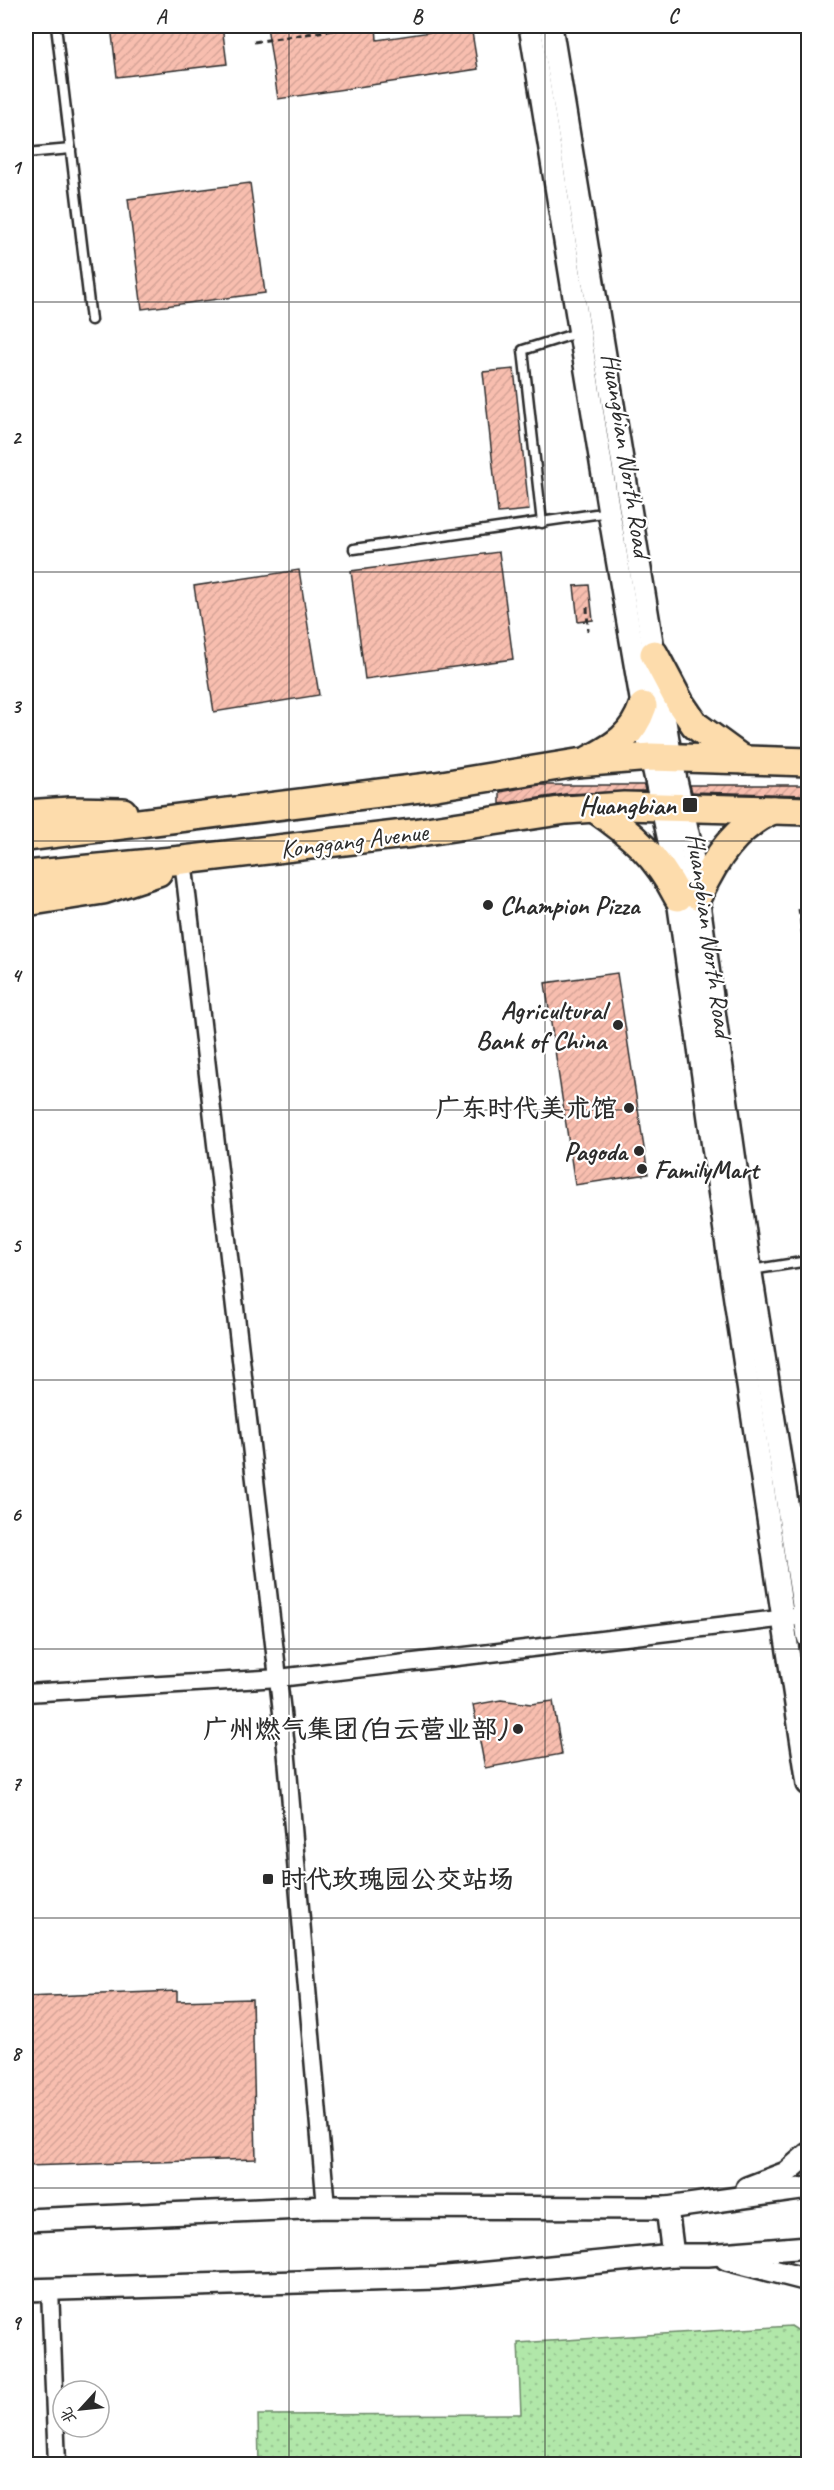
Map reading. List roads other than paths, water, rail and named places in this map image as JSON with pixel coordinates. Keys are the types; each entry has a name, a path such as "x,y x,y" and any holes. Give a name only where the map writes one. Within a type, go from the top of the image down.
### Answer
{"main road":[{"path":"654,654 680,703 695,725 743,760"},
{"path":"585,762 626,736 638,723 643,706"},
{"name":"Konggang Avenue","path":"26,837 482,779 585,762 661,758 808,762"},
{"path":"482,779 483,824"},
{"name":"Konggang Avenue","path":"26,875 183,860 483,824 594,808 624,806 808,811"},
{"path":"594,808 643,846 688,896 730,842 751,824 773,810"},
{"path":"26,814 98,811 178,819"},
{"path":"26,902 65,898 112,888 155,874 183,860"}],"street":[{"name":"Huangbian North Road","path":"530,26 643,706 661,758 673,807 751,1270 773,1479 783,1619 808,1784"},
{"name":"Huangbian North Road","path":"551,26 654,654 661,758"},
{"path":"183,860 279,1678 326,2207"},
{"name":"Huangbian North Road","path":"688,896 728,1253 773,1479 807,1615 808,1637"},
{"path":"26,1692 279,1678 807,1615"},
{"path":"707,2202 786,2173 808,2154"},
{"path":"26,2220 326,2207 667,2208 808,2188"},
{"path":"667,2208 673,2255"},
{"path":"26,2290 437,2278 673,2255 708,2255 808,2247"},
{"path":"708,2255 808,2280"},
{"path":"50,2290 57,2464"}],"lane":[{"path":"56,26 91,320"},
{"path":"26,153 71,149"},
{"path":"542,523 523,350 580,332"},
{"path":"354,549 609,512"},
{"path":"751,1270 808,1261"}],"place":[{"name":"Huangbian","path":"690,805"},
{"name":"Champion Pizza","path":"488,905"},
{"name":"Agricultural Bank of China","path":"618,1025"},
{"name":"广东时代美术馆","path":"629,1108"},
{"name":"Pagoda","path":"639,1151"},
{"name":"FamilyMart","path":"642,1169"},
{"name":"广州燃气集团(白云营业部)","path":"518,1729"},
{"name":"时代玫瑰园公交站场","path":"268,1879"}]}
